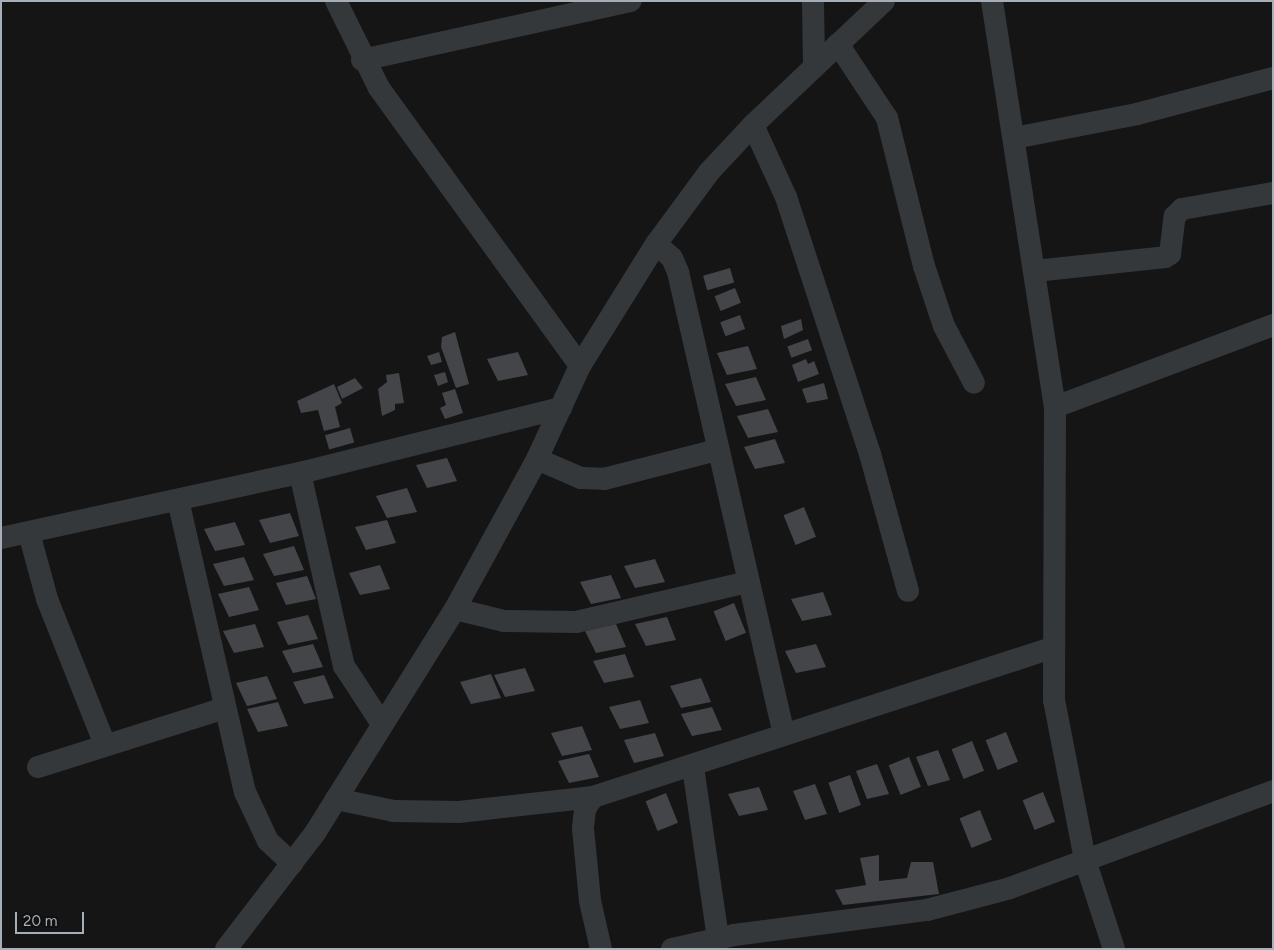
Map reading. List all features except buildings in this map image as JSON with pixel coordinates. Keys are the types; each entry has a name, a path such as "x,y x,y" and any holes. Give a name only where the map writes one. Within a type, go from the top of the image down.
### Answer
{"street":[{"path":"336,1 362,60 580,366"},
{"path":"362,60 631,1"},
{"path":"813,1 814,67"},
{"path":"226,949 292,863 336,799 455,609 537,459 580,366 656,244 709,172 753,124 884,1"},
{"path":"992,1 1056,407 1054,700 1085,860 1114,949"},
{"path":"838,44 887,118 926,275 944,326 974,383"},
{"path":"1014,138 1137,114 1273,78"},
{"path":"753,124 786,197 870,454 908,590"},
{"path":"1035,271 1165,258 1170,254 1175,216 1182,209 1273,193"},
{"path":"656,244 672,258 678,272 717,450 784,734"},
{"path":"1056,407 1273,325"},
{"path":"1,538 300,472 561,408"},
{"path":"537,459 581,478 604,478 717,450"},
{"path":"300,472 344,666 382,724"},
{"path":"178,500 245,792 268,841 292,863"},
{"path":"29,533 47,599 105,745"},
{"path":"455,609 504,622 576,622 748,582"},
{"path":"336,799 394,811 459,812 594,797 693,767 784,734 1054,647"},
{"path":"38,767 225,708"},
{"path":"693,767 729,941"},
{"path":"672,949 927,910 1085,860 1273,791"},
{"path":"594,797 585,809 583,829 590,901 601,949"}]}
